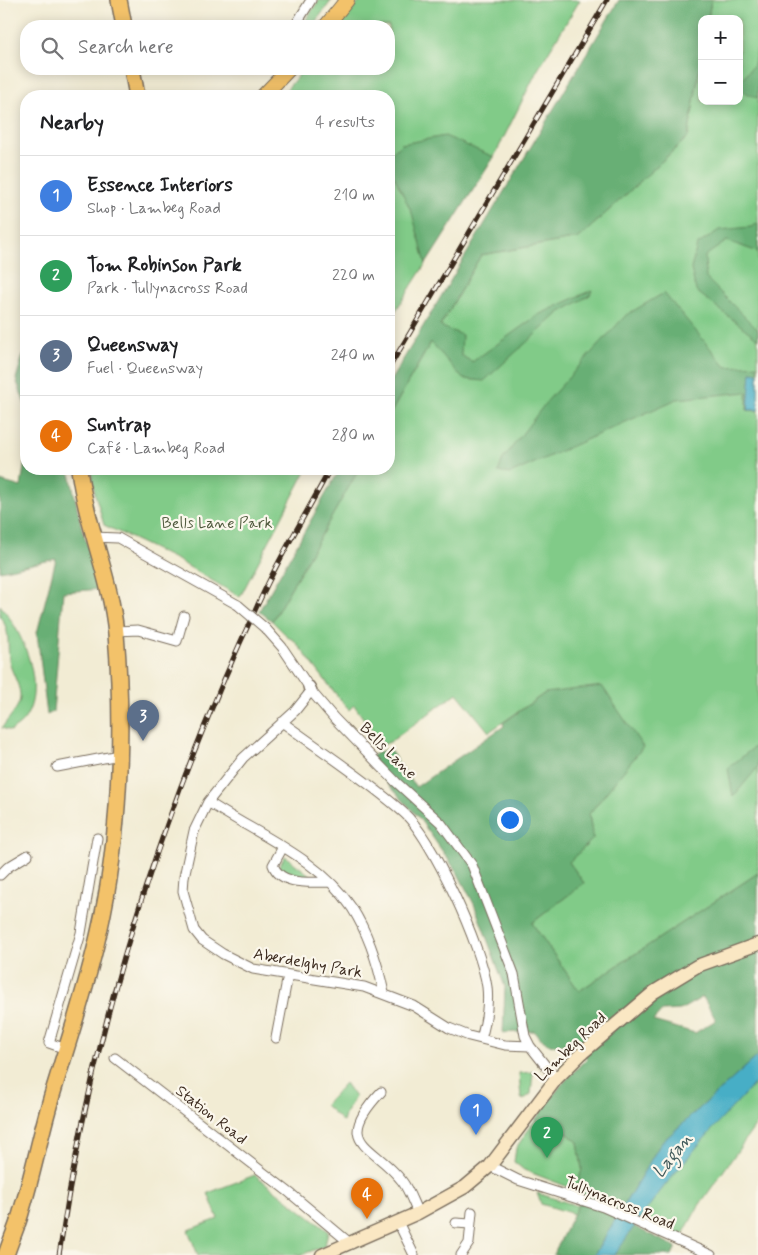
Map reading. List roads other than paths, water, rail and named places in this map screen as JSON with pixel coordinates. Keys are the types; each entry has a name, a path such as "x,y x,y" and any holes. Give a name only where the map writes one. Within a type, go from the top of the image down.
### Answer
{"highway":[{"path":"119,0 123,20"},
{"path":"133,75 136,90"},
{"path":"6,1255 22,1209 37,1145 100,932 116,810 118,755 116,631 109,589 83,498 80,475"},
{"path":"17,1255 22,1209"}],"main road":[{"path":"331,20 347,0"},
{"path":"269,90 283,75"},
{"name":"Lambeg Road","path":"322,1255 398,1222 465,1187 490,1166 556,1079 581,1054 654,992 697,966 758,944"}],"street":[{"path":"299,20 311,0"},
{"name":"Bells Lane","path":"93,537 118,538 238,605 266,628 282,647 310,689 334,718 396,782 441,823 472,865 514,974 525,1036 530,1046 556,1079"},
{"path":"116,631 138,630 177,641 184,616"},
{"name":"Aberdelghy Park","path":"310,689 296,711 243,758 208,802 194,831 183,891 194,930 202,940 241,964 254,969 364,987 414,1006 449,1028 505,1045 530,1046"},
{"path":"282,722 405,814 422,836 438,862 464,918 487,985 488,1005 481,1039"},
{"path":"57,767 118,755"},
{"path":"208,802 284,847 329,882 352,907 370,943 384,993"},
{"path":"66,1049 49,1043 81,933 97,838"},
{"path":"284,847 273,865 279,875 295,881 329,882"},
{"path":"0,875 24,860"},
{"path":"94,860 110,862"},
{"path":"276,1038 288,975"},
{"name":"Station Road","path":"116,1058 290,1193 350,1244"},
{"path":"381,1092 362,1114 359,1132 368,1150 402,1181 418,1212"},
{"name":"Tullynacross Road","path":"490,1166 518,1180 602,1207 677,1242 711,1255"},
{"path":"461,1255 469,1243 472,1212"},
{"path":"398,1222 414,1255"},
{"path":"456,1223 470,1224"}],"water":[{"path":"751,372 758,373 758,410 748,410"},
{"name":"Lagan","path":"758,1056 758,1080 682,1164 647,1208 615,1255 594,1255 661,1143"}],"railway":[{"path":"395,358 607,0"},
{"path":"59,1255 74,1168 113,996 138,911 166,827 231,663 275,568 327,475"}],"place":[{"name":"Queensway","path":"143,741"},
{"name":"Essence Interiors","path":"476,1135"},
{"name":"Tom Robinson Park","path":"547,1158"},
{"name":"Suntrap","path":"367,1219"}],"park label":[{"name":"Bells Lane Park","path":"217,522"}]}
